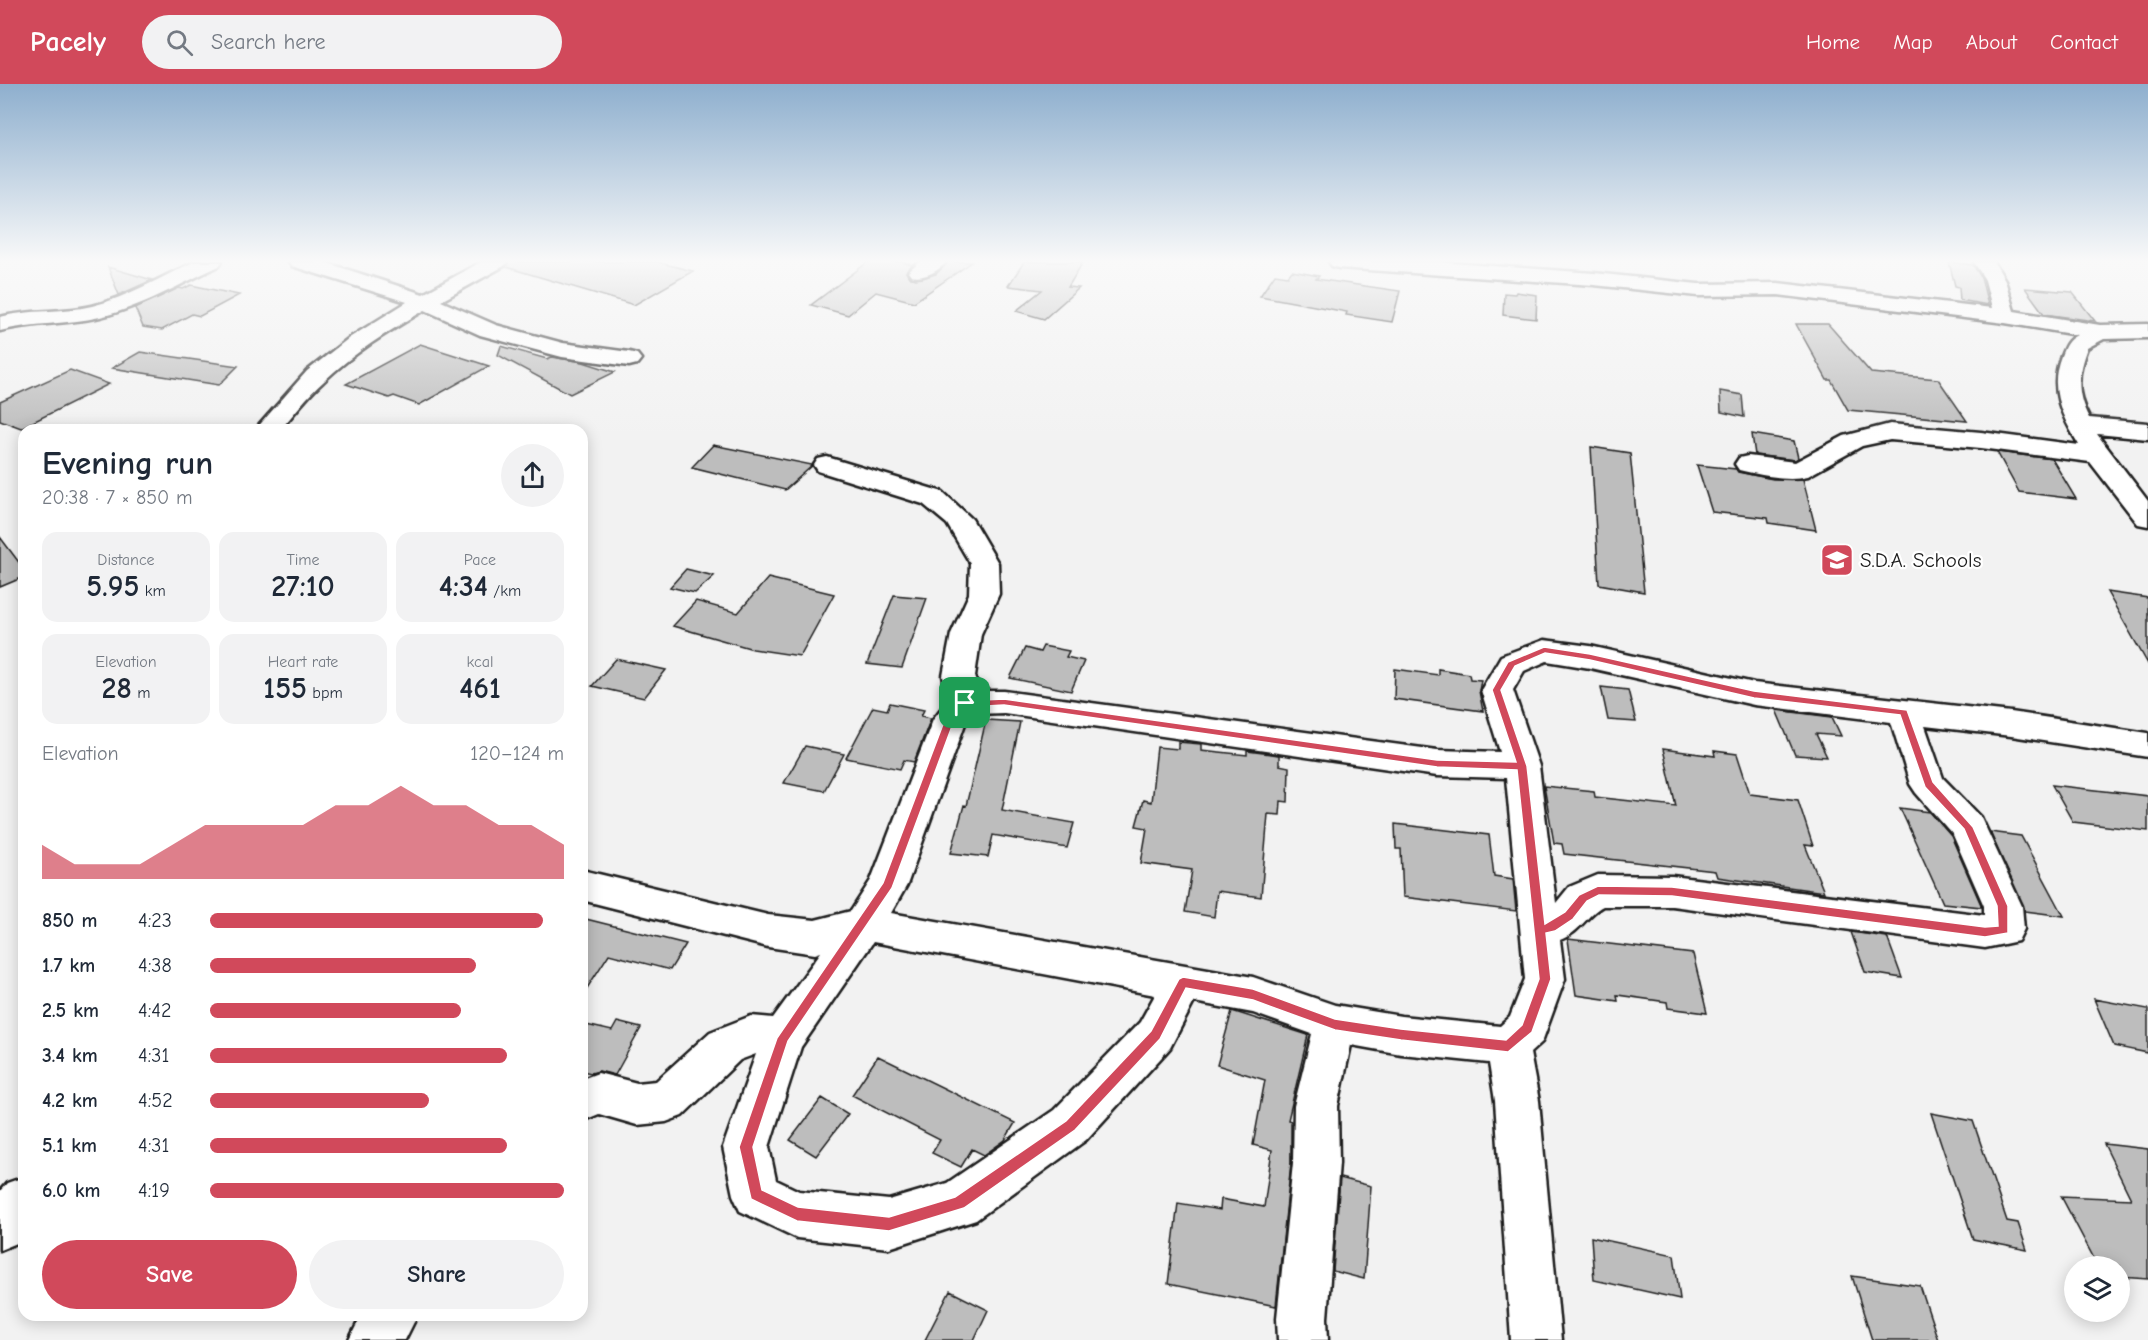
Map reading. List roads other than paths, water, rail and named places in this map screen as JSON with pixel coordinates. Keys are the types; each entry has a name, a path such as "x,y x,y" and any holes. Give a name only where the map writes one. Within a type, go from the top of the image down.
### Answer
{"street":[{"path":"0,324 15,321"},
{"path":"272,424 313,377 347,349 393,321"},
{"path":"467,321 488,330 562,350 629,359"},
{"path":"2032,321 2100,332 2148,331"},
{"path":"2100,332 2077,344 2069,364 2066,380 2067,396 2096,455 2148,518"},
{"path":"2081,425 2148,431"},
{"path":"1748,464 1799,470 1853,441 1890,432 1981,440 2096,455"},
{"path":"827,465 933,498 958,519 984,564 984,594 966,634 958,675 965,703"},
{"path":"588,886 768,931 815,937 864,924 1253,995 1335,1024 1411,1036 1508,1046 1527,1029 1545,979 1522,766 1497,690 1512,664 1544,650 1590,657 1754,694 2011,724 2148,745"},
{"path":"1183,983 1155,1035 1070,1125 959,1203 889,1224 797,1214 756,1195 746,1147 783,1038 864,924 888,885 950,719 965,703 1004,702 1437,764 1522,766"},
{"path":"1540,929 1551,927 1569,915 1583,898 1598,890 1672,891 1985,932 2004,930 2003,906 1968,827 1928,784 1904,712"},
{"path":"1303,1340 1302,1318 1316,1163 1316,1106 1335,1024"},
{"path":"588,1097 598,1093 637,1104 666,1101 725,1046 751,1035 783,1038"},
{"path":"1508,1046 1517,1101 1536,1340"},
{"path":"0,1226 18,1206"},
{"path":"374,1340 388,1321"}],"place":[{"name":"S.D.A. Schools","path":"1837,560"}]}
